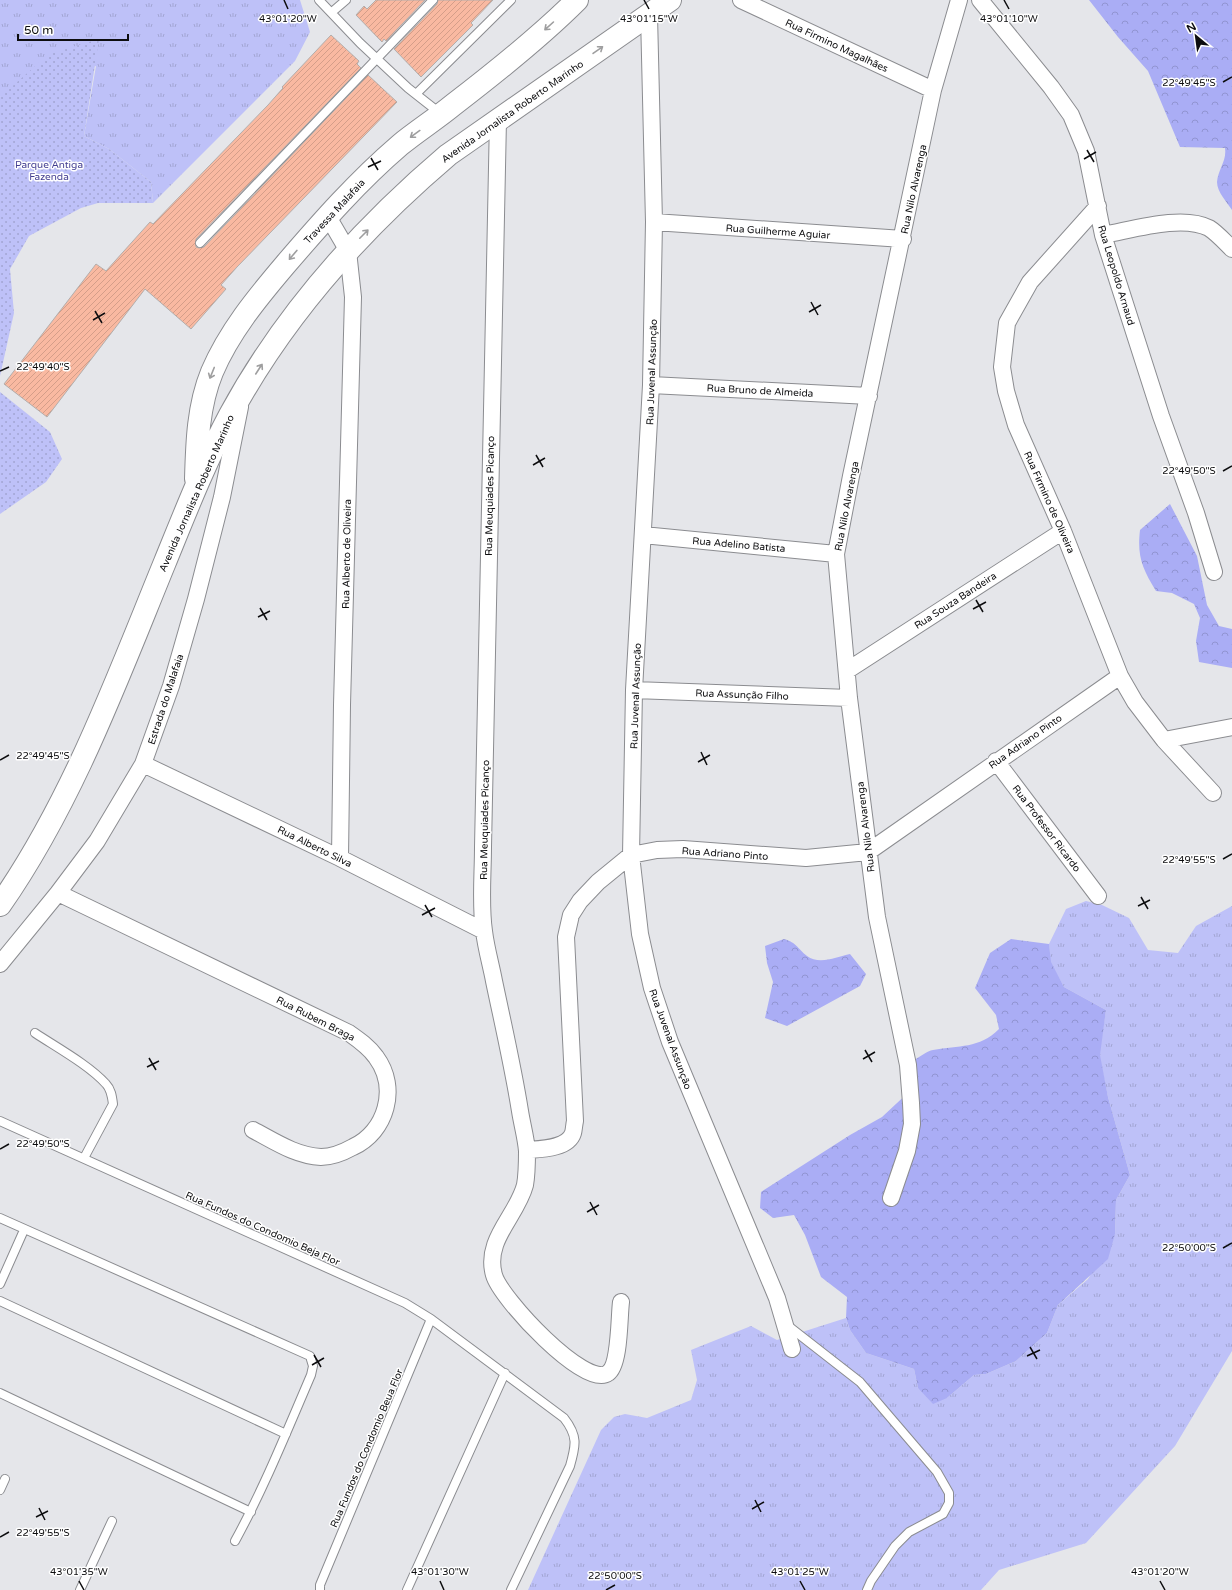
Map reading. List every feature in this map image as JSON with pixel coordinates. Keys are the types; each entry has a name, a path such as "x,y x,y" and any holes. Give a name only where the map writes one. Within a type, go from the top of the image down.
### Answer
{"main road":[{"name":"Travessa Malafaia","path":"195,490 198,430 203,398 212,373 228,339 254,301 328,215 400,145 528,46 578,0"},
{"name":"Avenida Jornalista Roberto Marinho","path":"0,905 36,847 88,744 195,490 229,417 242,394 292,318 348,250 415,183 448,155 670,0"}],"street":[{"name":"Rua Firmino Magalhães","path":"741,0 933,90"},
{"name":"Rua Nilo Alvarenga","path":"891,1198 907,1150 912,1124 908,1065 877,918 849,698 848,670 836,554 851,476 903,239 933,90 959,0"},
{"name":"Rua Leopoldo Arnaud","path":"980,0 1051,87 1071,115 1086,150 1103,234 1161,416 1196,513 1214,572"},
{"name":"Rua Juvenal Assunção","path":"649,15 654,222 651,385 634,690 632,855 640,934 652,988 670,1042 777,1298 792,1349"},
{"name":"Rua Meuquiades Picanço","path":"498,119 483,847 484,931 518,1096 527,1150 525,1185 516,1205 493,1245 491,1261 494,1276 510,1303 534,1329 584,1370 602,1376 610,1373 615,1364 621,1302"},
{"name":"Rua Firmino de Oliveira","path":"1098,206 1030,282 1007,323 1002,367 1006,391 1016,425 1063,530 1120,676 1135,702 1164,740 1213,793"},
{"path":"328,215 348,250"},
{"name":"Rua Guilherme Aguiar","path":"654,222 903,239"},
{"path":"1103,234 1175,222 1189,222 1209,228 1232,248"},
{"name":"Rua Alberto de Oliveira","path":"340,858 342,682 353,297 348,250"},
{"name":"Rua Bruno de Almeida","path":"651,385 869,396"},
{"name":"Estrada do Malafaia","path":"0,964 58,893 97,841 143,764 171,686 196,599 222,497 242,394"},
{"name":"Rua Souza Bandeira","path":"848,670 1063,530"},
{"name":"Rua Adelino Batista","path":"643,535 836,554"},
{"name":"Rua Adriano Pinto","path":"527,1150 553,1147 566,1142 573,1134 575,1121 566,937 571,915 580,901 598,882 632,855 657,850 683,850 806,858 868,852 996,761 1120,676"},
{"name":"Rua Assunção Filho","path":"634,690 849,698"},
{"path":"1164,740 1232,727"},
{"name":"Rua Professor Ricardo","path":"996,761 1098,896"},
{"name":"Rua Alberto Silva","path":"143,764 340,858 484,931"},
{"name":"Rua Rubem Braga","path":"58,893 349,1033 361,1042 376,1057 385,1074 389,1091 381,1121 365,1141 344,1152 321,1157 294,1152 253,1130"}],"lane":[{"path":"319,0 377,60 441,114"},
{"path":"332,12 346,0"},
{"path":"200,243 433,0"},
{"path":"416,94 511,0"},
{"path":"35,1033 97,1076 107,1085 112,1095 113,1104 84,1158"},
{"name":"Rua Fundos do Condomio Beja Flor","path":"0,1121 405,1303 431,1319 564,1418 572,1428 575,1436 575,1447 570,1466 511,1590"},
{"path":"0,1218 24,1230 310,1356 313,1366 311,1375 251,1512 235,1541"},
{"path":"0,1284 24,1230"},
{"path":"0,1301 286,1434"},
{"name":"Rua Fundos do Condomio Beua Flor","path":"320,1587 431,1319"},
{"path":"785,1324 860,1382 937,1472 949,1492 949,1503 943,1514 909,1532 895,1546 871,1580 867,1590"},
{"path":"407,1590 505,1373"},
{"path":"0,1393 251,1512"},
{"path":"0,1490 5,1479"},
{"path":"80,1590 112,1521"}],"green space":[{"path":"0,0 300,0 310,32 295,61 153,203 151,182 109,149 84,136 96,66 0,97"},
{"path":"1089,0 1232,0 1232,210 1217,186 1219,173 1225,157 1225,148 1180,147 1148,71 1118,37"},
{"name":"Parque Antiga Fazenda","path":"99,39 84,136 109,149 151,182 153,203 98,203 81,208 29,236 10,269 14,313 0,376 0,97 49,54"},
{"path":"0,392 50,432 62,459 46,482 0,514"},
{"path":"1170,504 1197,556 1207,605 1219,626 1232,629 1232,668 1199,662 1196,641 1200,618 1194,604 1172,593 1156,591 1144,568 1139,547 1140,530"},
{"path":"1086,901 1102,905 1129,918 1148,950 1178,953 1196,926 1232,906 1232,1351 1175,1446 1086,1543 999,1570 981,1590 528,1590 601,1430 614,1417 625,1414 647,1418 691,1400 697,1380 691,1350 751,1326 777,1340 846,1318 850,1330 866,1353 914,1369 918,1388 947,1398 974,1375 986,1374 1016,1361 1047,1333 1058,1305 1088,1279 1115,1234 1116,1200 1130,1175 1108,1097 1099,1055 1106,1010 1064,987 1050,962 1049,944 1066,909"},
{"path":"784,939 794,944 812,959 828,960 850,954 866,974 860,986 787,1026 765,1018 773,982 767,963 765,946"},
{"path":"1011,939 1049,944 1051,962 1064,987 1106,1010 1100,1055 1108,1097 1130,1175 1116,1200 1115,1234 1108,1259 1058,1305 1047,1333 1016,1361 986,1374 974,1375 947,1398 933,1404 918,1388 914,1369 866,1353 850,1330 846,1318 847,1297 821,1277 805,1235 794,1215 773,1218 760,1208 761,1192 850,1135 882,1117 912,1089 914,1060 931,1051 976,1043 984,1040 999,1029 996,1015 975,988 990,953"}],"building":[{"path":"376,0 425,0 386,41 384,39 382,42 356,15 364,6 367,9"},
{"path":"438,0 493,0 471,23 473,25 421,77 394,49 437,4"},
{"path":"331,35 359,61 357,64 361,68 196,239 196,247 204,247 368,75 397,102 237,267 221,285 226,289 191,329 145,289 47,417 4,384 96,264 106,271 150,222 153,224 268,105 283,88 282,87"}]}
